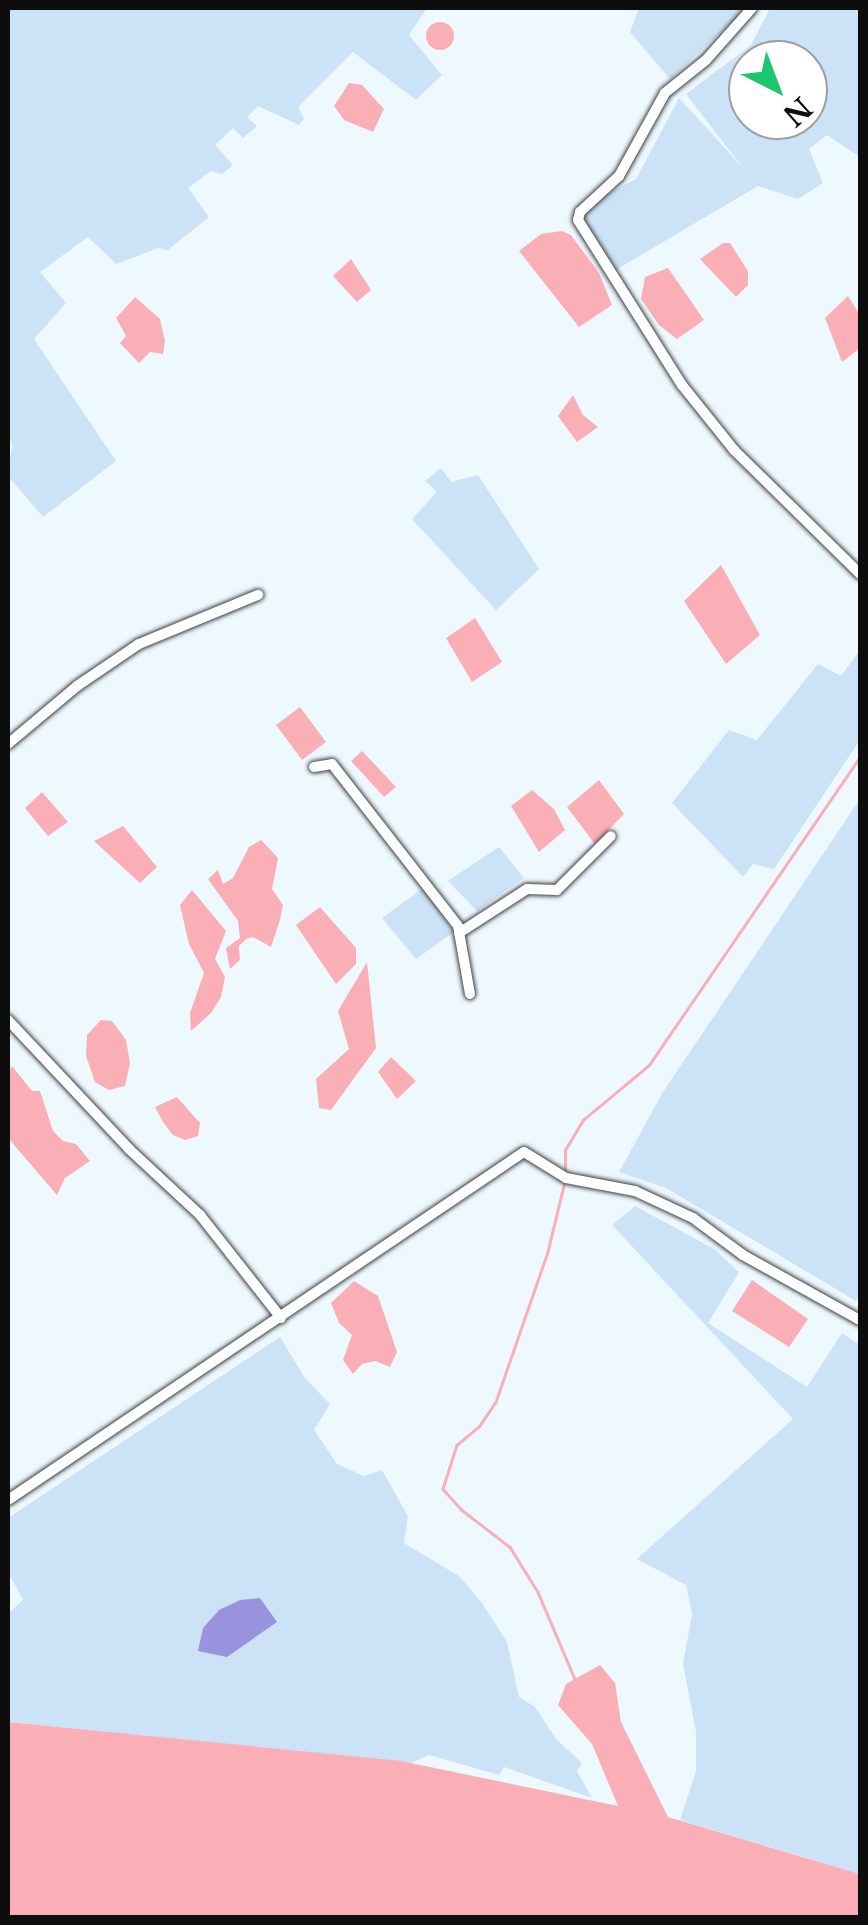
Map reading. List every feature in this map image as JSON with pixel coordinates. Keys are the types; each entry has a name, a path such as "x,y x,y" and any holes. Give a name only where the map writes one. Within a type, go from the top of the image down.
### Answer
{"street":[{"path":"752,8 714,52 665,93 619,176 580,212 578,220 682,386 734,450 860,574"},
{"path":"8,744 78,686 139,644 258,594"},
{"path":"314,768 332,764 418,870 459,933 470,994"},
{"path":"459,933 527,889 557,890 611,836"},
{"path":"8,1020 129,1149 200,1215 281,1318"},
{"path":"8,1500 524,1152 566,1178 635,1191 693,1218 743,1255 860,1320"}],"shaded area":[{"path":"8,8 427,8 409,35 442,75 416,100 353,52 298,107 304,119 299,125 258,106 247,117 257,126 243,138 233,128 215,145 233,165 222,174 211,171 188,188 209,217 168,250 158,248 116,264 88,237 40,272 66,303 34,339 116,461 43,517 8,476 12,445 8,432"},
{"path":"639,8 747,8 670,79 630,32"},
{"path":"770,8 860,8 860,157 828,136 828,40 754,40"},
{"path":"440,22 450,26 454,36 450,46 440,50 430,46 426,36 430,26"},
{"path":"728,62 728,140 821,140 809,149 823,183 798,199 758,186 614,271 581,220 591,203 636,179 679,98 743,168 686,94"},
{"path":"349,83 362,85 384,109 373,132 344,120 334,106"},
{"path":"562,231 571,235 599,273 612,305 579,327 519,251 541,234"},
{"path":"723,243 730,243 748,271 748,285 736,297 700,259"},
{"path":"351,259 371,290 357,302 333,276"},
{"path":"668,268 704,320 677,339 659,325 641,299 645,277"},
{"path":"848,296 860,315 860,348 842,362 825,318"},
{"path":"135,297 160,319 165,341 163,354 150,352 139,363 120,343 126,336 116,318"},
{"path":"573,395 583,415 598,427 577,442 558,416"},
{"path":"441,468 451,482 478,475 539,569 496,610 412,519 437,492 425,481"},
{"path":"721,565 760,635 726,664 684,601"},
{"path":"475,618 502,662 472,682 446,638"},
{"path":"860,650 860,740 774,869 753,864 743,877 672,803 729,730 757,740 818,664 841,676"},
{"path":"300,707 326,742 302,760 276,725"},
{"path":"362,751 396,787 384,797 351,761"},
{"path":"599,780 624,814 595,844 567,807"},
{"path":"532,790 554,809 565,830 539,852 511,806"},
{"path":"42,792 68,822 48,836 25,808"},
{"path":"860,799 860,1295 856,1301 666,1188 619,1172 663,1092"},
{"path":"123,826 157,867 140,883 94,841"},
{"path":"261,840 278,858 272,889 283,905 280,920 271,947 253,937 246,939 239,946 240,960 230,969 226,948 240,938 238,921 208,879 218,870 223,884 233,878 249,847"},
{"path":"499,847 524,878 477,911 448,881"},
{"path":"423,888 454,932 416,959 382,918"},
{"path":"192,890 226,931 215,959 225,977 221,997 211,1013 191,1031 190,1013 204,973 189,944 180,905"},
{"path":"320,907 356,948 356,964 336,984 296,925"},
{"path":"367,962 376,1048 331,1110 319,1108 316,1079 349,1049 338,1011"},
{"path":"101,1020 112,1021 126,1040 130,1063 125,1086 109,1090 95,1082 86,1056 87,1035"},
{"path":"391,1057 416,1081 397,1099 378,1072"},
{"path":"12,1066 32,1091 40,1091 53,1131 63,1141 76,1144 90,1161 65,1178 57,1195 8,1138 8,1072"},
{"path":"177,1097 200,1123 198,1136 185,1140 173,1135 163,1122 155,1107"},
{"path":"635,1206 714,1249 739,1272 708,1323 807,1387 842,1333 860,1345 860,1874 680,1820 696,1771 696,1732 683,1664 692,1614 686,1585 637,1559 793,1419 612,1225"},
{"path":"752,1280 808,1319 789,1347 732,1311"},
{"path":"354,1281 378,1296 397,1352 390,1367 375,1361 362,1364 353,1374 343,1360 352,1335 339,1323 331,1303"},
{"path":"280,1337 305,1378 330,1404 314,1430 337,1464 364,1476 382,1470 408,1516 404,1543 459,1576 482,1603 507,1642 519,1697 535,1707 557,1740 582,1763 577,1771 592,1798 504,1767 499,1775 429,1755 411,1763 8,1722 8,1614 23,1600 8,1572 8,1518"},
{"path":"260,1598 277,1622 227,1657 198,1651 203,1628 219,1610 240,1600"},
{"path":"600,1665 615,1683 621,1722 668,1817 860,1874 860,1917 8,1917 8,1722 401,1761 618,1806 592,1744 558,1705 566,1684"}],"waterway":[{"path":"565,1174 565,1150 583,1120 649,1065 860,757"},
{"path":"565,1182 548,1252 496,1402 480,1426 457,1445 443,1489 462,1510 510,1547 538,1592 575,1679"}]}
